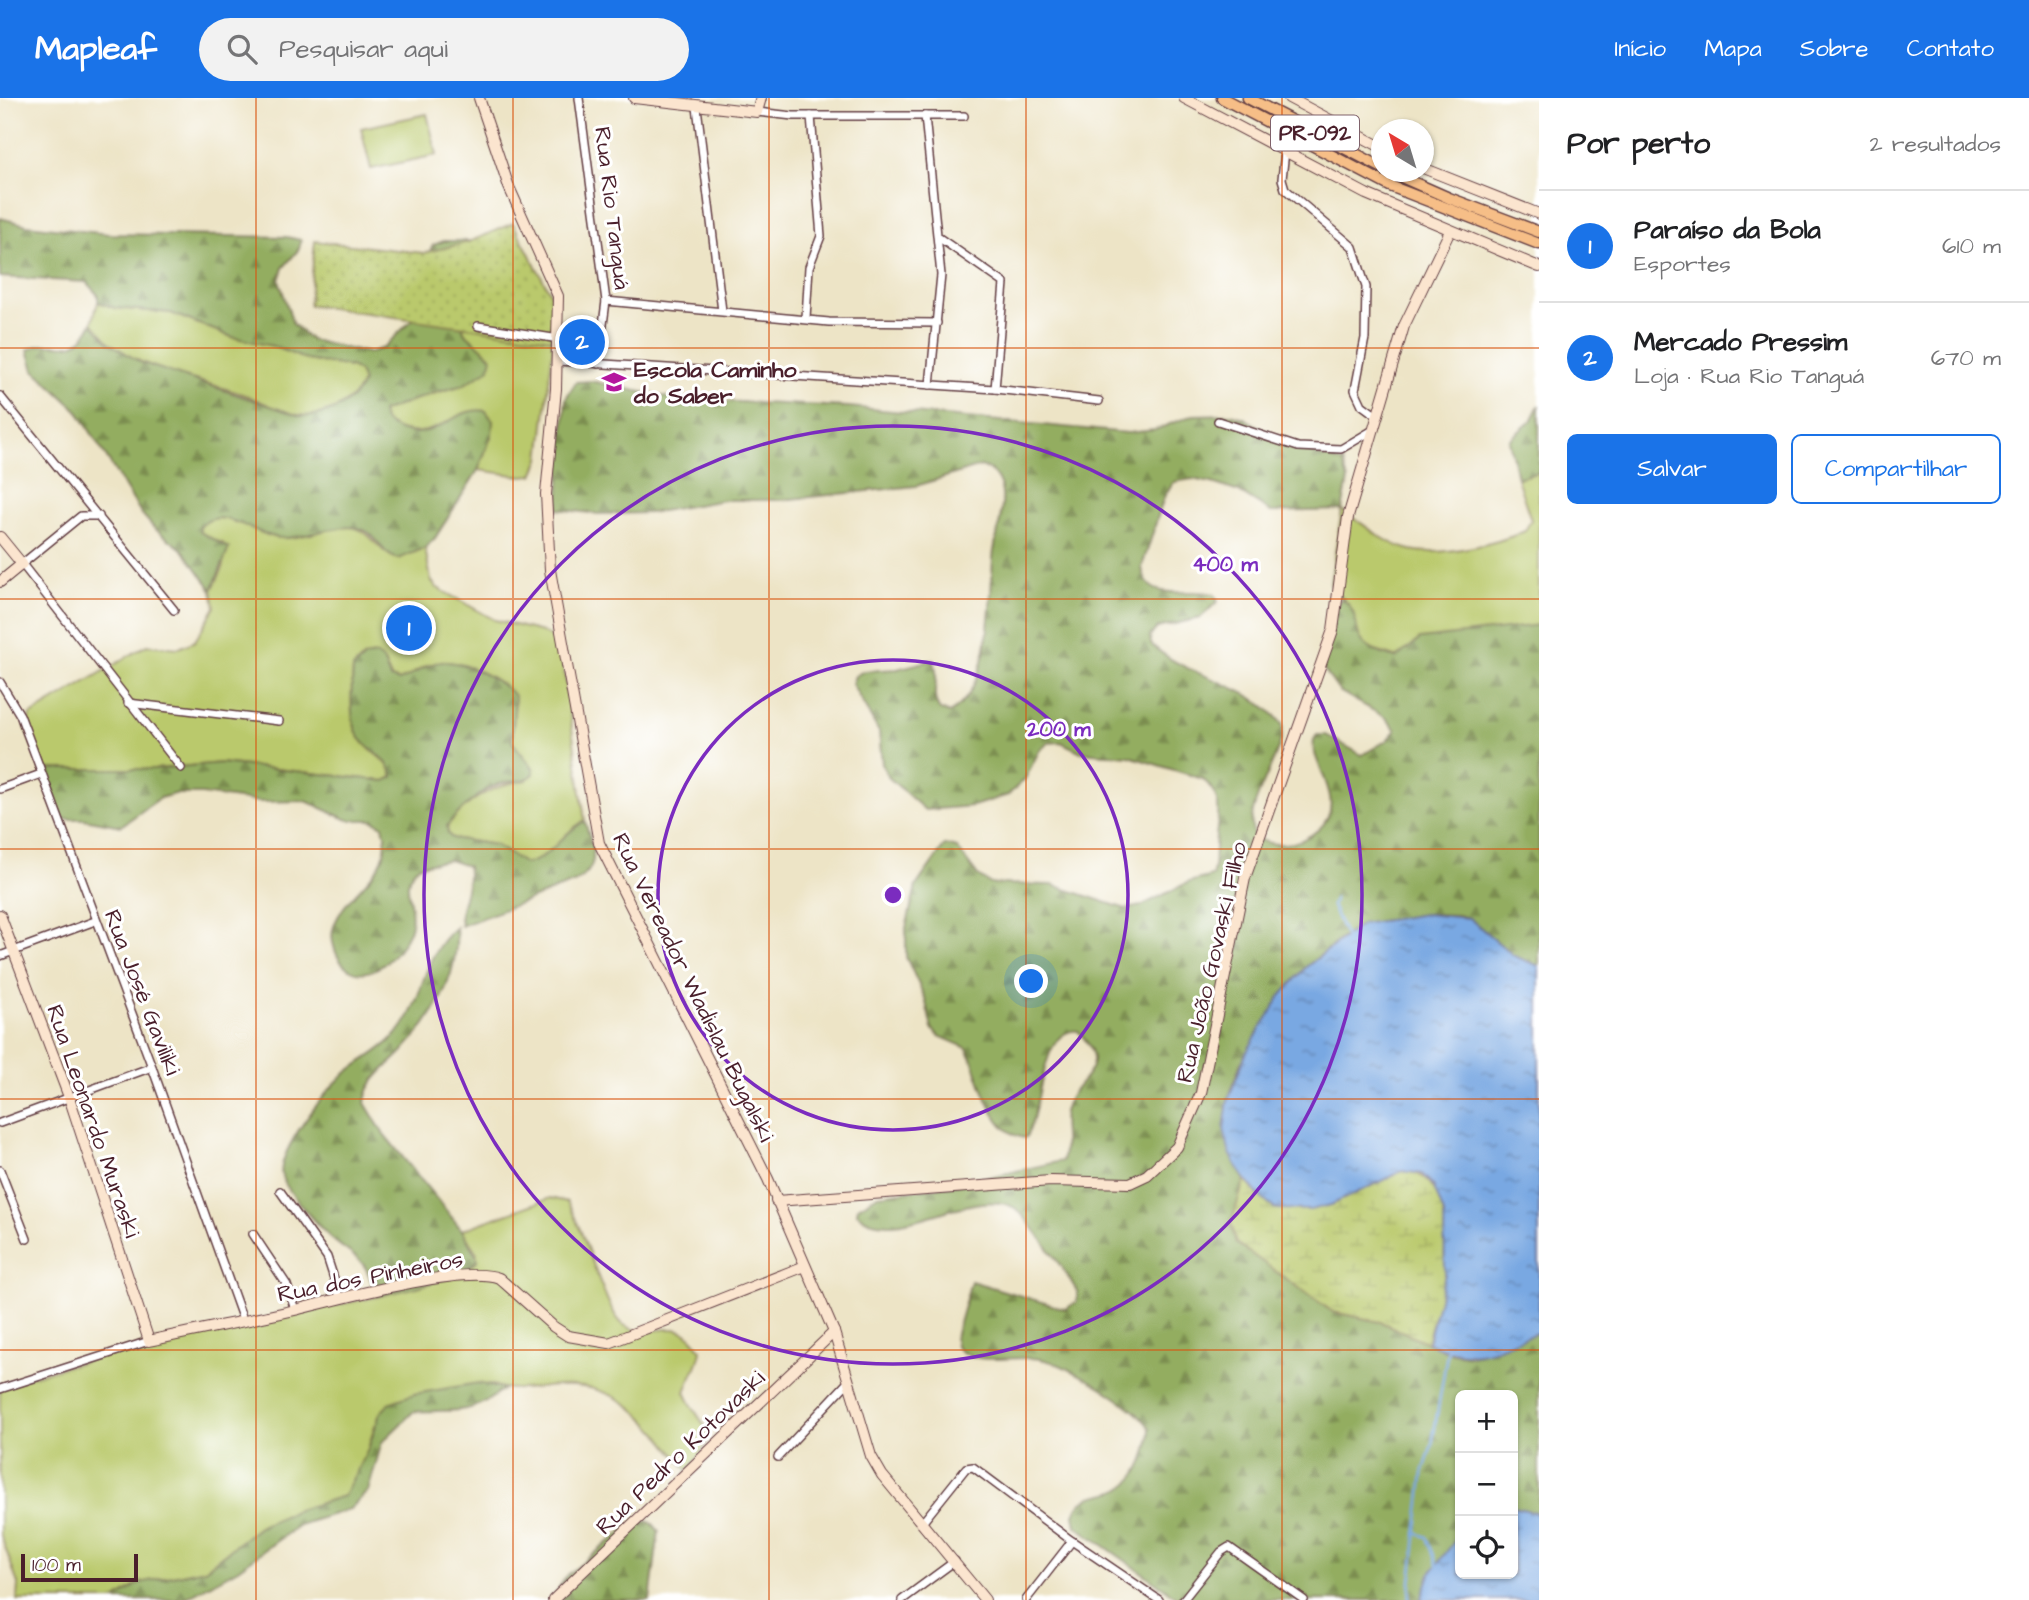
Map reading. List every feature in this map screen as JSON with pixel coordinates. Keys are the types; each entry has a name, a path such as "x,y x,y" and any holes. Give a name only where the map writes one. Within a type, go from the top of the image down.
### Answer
{"main road":[{"name":"PR-092","path":"1222,98 1390,186 1539,244"},
{"name":"PR-092","path":"1248,98 1371,162"},
{"path":"1413,182 1539,232"}],"street":[{"name":"Rua Vereador Wadislau Bugalski","path":"479,98 509,187 558,296 558,361 546,494 550,570 599,843 776,1201 805,1266 834,1332 871,1456 882,1475 956,1561 985,1600"},
{"name":"Rua Rio Tanguá","path":"579,98 606,300 598,364"},
{"path":"634,98 697,107 811,116 964,116"},
{"path":"757,112 761,98"},
{"path":"1184,98 1366,194 1539,267"},
{"path":"1289,98 1371,142"},
{"path":"697,107 722,311"},
{"path":"806,318 809,267 821,236 811,116"},
{"path":"925,116 941,275 930,385"},
{"path":"1285,151 1282,179 1285,189 1353,247 1366,287 1365,338 1355,390 1362,405 1377,416"},
{"path":"1434,172 1539,214"},
{"name":"Rua João Govaski Filho","path":"776,1201 1051,1181 1129,1183 1147,1175 1177,1147 1202,1093 1245,878 1334,631 1348,516 1377,416 1404,326 1450,231"},
{"path":"938,237 1004,283 995,389"},
{"path":"606,300 829,322 937,323"},
{"path":"478,326 559,339"},
{"path":"558,361 995,389 1099,401"},
{"path":"0,396 174,610"},
{"path":"1218,421 1298,447 1341,449 1353,445 1373,430"},
{"path":"0,582 81,516 99,516"},
{"path":"0,537 180,768"},
{"name":"Rua José Gaviliki","path":"0,682 20,715 95,921 152,1066 243,1320"},
{"path":"128,704 279,721"},
{"path":"0,789 41,774"},
{"name":"Rua Leonardo Muraski","path":"0,915 68,1097 149,1340"},
{"path":"0,956 95,921"},
{"path":"0,1123 152,1066"},
{"path":"0,1170 27,1239"},
{"path":"279,1191 327,1257 340,1297"},
{"path":"253,1234 287,1285 295,1310"},
{"name":"Rua dos Pinheiros","path":"0,1389 149,1340 295,1310 340,1297 445,1278 489,1274 499,1278 554,1327 568,1336 609,1343 805,1266"},
{"name":"Rua Pedro Kotovaski","path":"553,1600 834,1332"},
{"path":"778,1457 848,1382"},
{"path":"922,1523 970,1466 1072,1541 1159,1600"},
{"path":"1026,1600 1072,1541"},
{"path":"1183,1600 1221,1552 1229,1548 1304,1600"},
{"path":"902,1600 956,1561"}],"green space":[{"path":"427,114 437,155 371,169 361,128"},
{"path":"0,218 27,225 109,234 287,237 301,240 299,249 283,268 279,280 293,324 311,340 368,353 383,348 413,319 427,256 433,245 444,241 482,241 460,319 464,332 492,357 489,369 463,385 382,412 384,421 400,430 414,433 440,426 462,414 486,411 493,421 492,434 478,470 435,538 425,548 398,559 388,554 371,534 357,528 336,528 280,538 228,519 209,520 200,527 200,532 229,548 212,590 183,550 154,528 141,513 77,410 34,370 28,350 37,346 70,345 78,342 92,323 110,343 140,362 300,416 328,412 345,403 363,382 359,372 351,367 307,360 273,346 232,337 171,313 115,308 98,302 98,295 86,282 0,277"},
{"path":"513,223 554,300 551,339 309,305 315,241 424,253 469,242"},
{"path":"98,302 115,308 171,313 232,337 273,346 307,360 351,367 359,371 363,382 348,401 327,413 302,416 286,412 245,395 152,366 123,353 92,323"},
{"path":"460,318 552,321 553,348 540,459 533,475 478,470 492,434 463,414 434,429 414,432 404,431 384,421 382,412 386,408 463,385 473,340 464,332"},
{"path":"591,381 675,399 849,407 1128,433 1155,430 1193,415 1231,414 1244,418 1291,446 1343,463 1348,480 1342,510 1271,512 1239,492 1212,483 1192,479 1174,482 1164,497 1142,567 1145,579 1151,587 1160,591 1214,594 1218,601 1200,618 1157,628 1150,636 1151,644 1182,665 1253,698 1282,724 1275,758 1252,816 1253,831 1263,841 1285,844 1299,841 1319,829 1328,817 1331,804 1315,753 1317,735 1326,735 1362,755 1386,741 1396,730 1386,718 1339,691 1322,667 1326,630 1341,598 1350,606 1361,639 1367,646 1396,658 1420,639 1539,625 1539,966 1514,956 1469,918 1457,915 1425,914 1362,924 1306,967 1280,997 1240,1065 1228,1100 1238,1169 1245,1180 1231,1223 1236,1243 1333,1312 1381,1322 1452,1353 1472,1356 1539,1332 1539,1513 1518,1508 1518,1390 1455,1390 1455,1541 1431,1574 1421,1600 1181,1600 1076,1526 1074,1515 1083,1501 1117,1491 1135,1476 1146,1453 1150,1428 1116,1397 1052,1362 1030,1358 974,1357 956,1347 955,1337 971,1281 1065,1309 1077,1302 1077,1291 1057,1260 1021,1213 1015,1208 997,1203 977,1204 891,1224 872,1222 857,1213 858,1207 878,1195 948,1186 1062,1161 1064,1112 1068,1100 1088,1074 1093,1056 1089,1045 1078,1031 1065,1033 1056,1042 1049,1057 1031,1127 1025,1138 1013,1134 1003,1126 988,1101 967,1048 939,1036 932,1029 925,998 906,957 906,928 916,886 945,845 957,848 978,876 991,884 1053,885 1126,909 1141,906 1189,882 1212,876 1218,811 1215,795 1203,779 1129,756 1081,752 1061,742 1048,743 1039,751 1025,779 1008,795 973,806 925,810 888,777 882,764 879,732 852,684 855,676 864,671 897,669 933,660 936,673 935,698 940,710 949,713 963,702 974,685 981,665 989,620 993,558 1002,507 999,482 993,472 981,466 916,486 781,500 724,500 650,513 599,514 558,509 566,398 576,382"},
{"path":"1539,405 1539,472 1517,478 1509,440 1531,421"},
{"path":"1539,472 1539,625 1402,659 1369,649 1359,640 1348,604 1330,584 1342,510 1381,537 1407,549 1434,552 1467,548 1499,541 1525,531 1531,520 1517,478"},
{"path":"218,516 240,524 353,527 398,559 425,548 431,580 436,587 495,620 542,632 555,640 562,657 585,821 542,857 525,864 495,845 452,838 447,834 447,826 464,808 493,789 527,780 533,768 512,742 515,697 488,676 451,664 429,665 399,681 391,678 383,660 376,655 364,657 353,668 352,707 356,726 365,744 391,771 393,777 385,781 221,763 156,769 41,769 25,725 31,715 147,645 179,648 195,641 215,607 212,590 223,568 223,543 200,532 200,526"},
{"path":"376,655 383,660 390,678 399,681 429,665 449,662 481,672 509,690 515,697 512,742 533,768 534,774 523,780 501,783 479,795 447,826 448,834 452,838 495,845 525,864 542,857 585,821 593,862 584,876 576,882 461,926 461,911 468,881 467,866 449,860 420,865 409,878 408,893 412,916 403,943 388,961 379,967 369,972 359,972 349,969 340,961 332,937 340,912 378,868 384,856 386,842 383,826 372,820 348,820 306,801 260,802 202,794 174,794 160,798 121,826 84,819 61,819 41,769 156,769 221,763 385,781 393,777 383,759 362,741 353,719 353,668 365,657"},
{"path":"456,927 454,962 442,995 414,1039 374,1081 365,1103 383,1133 462,1230 478,1259 471,1266 447,1278 376,1297 365,1266 332,1239 304,1210 285,1184 282,1167 303,1123 325,1094 344,1075 388,1043 405,1024 435,953"},
{"path":"1402,1171 1419,1175 1431,1185 1440,1201 1445,1220 1447,1241 1444,1280 1428,1343 1381,1322 1333,1312 1236,1243 1231,1223 1245,1180 1259,1196 1331,1205"},
{"path":"550,1198 567,1202 574,1214 609,1304 624,1325 635,1330 683,1331 701,1350 685,1392 707,1430 708,1437 688,1471 661,1437 633,1409 618,1398 600,1391 580,1386 516,1389 493,1385 414,1394 375,1425 368,1449 344,1496 295,1511 260,1526 205,1569 140,1583 115,1600 17,1600 18,1584 0,1533 0,1385 142,1345 376,1297 456,1274 477,1253 462,1230"},
{"path":"478,1383 504,1389 471,1408 413,1412 382,1442 368,1491 350,1509 299,1525 238,1569 182,1600 115,1600 140,1583 205,1569 260,1526 295,1511 344,1496 368,1449 380,1413 391,1402 414,1394"},
{"path":"638,1519 652,1523 659,1531 650,1600 558,1600 555,1595 565,1577"}],"water":[{"path":"1425,914 1469,918 1514,956 1539,966 1539,1332 1485,1352 1460,1353 1428,1343 1445,1274 1444,1214 1433,1185 1422,1174 1402,1171 1331,1205 1310,1210 1275,1209 1259,1196 1238,1169 1229,1151 1224,1129 1228,1100 1246,1053 1280,997 1306,967 1362,924"},
{"path":"1518,1508 1539,1513 1539,1600 1421,1600 1430,1574 1455,1541 1455,1579 1518,1579"}],"waterway":[{"path":"1335,898 1332,906 1346,937"},
{"path":"1409,1600 1423,1474 1432,1445 1448,1348"},
{"path":"1416,1533 1427,1537 1438,1567"}],"place":[{"name":"Mercado Pressim","path":"582,342"},
{"name":"Escola Caminho do Saber","path":"614,382"},
{"name":"Paraíso da Bola","path":"409,628"}]}
